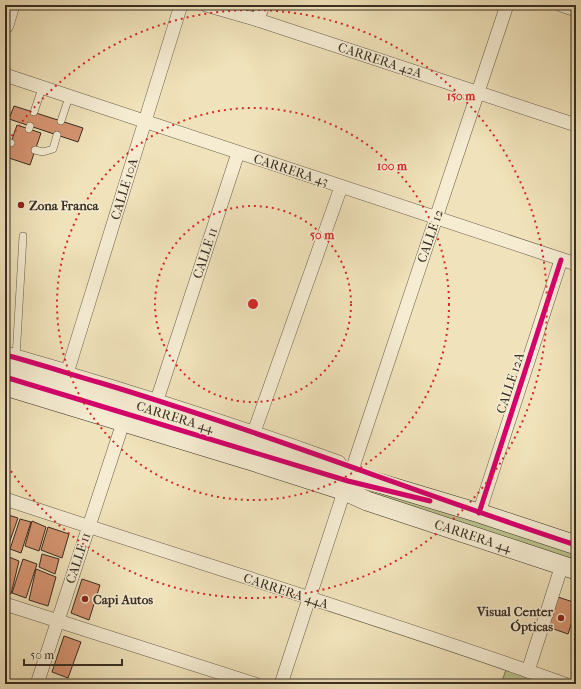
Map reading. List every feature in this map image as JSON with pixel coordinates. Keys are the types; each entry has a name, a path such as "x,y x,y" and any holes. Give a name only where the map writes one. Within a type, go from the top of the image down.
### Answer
{"main road":[{"name":"CARRERA 44","path":"9,360 256,447 367,501 569,568"},
{"name":"CARRERA 44","path":"5,386 256,447 575,541"},
{"path":"5,396 120,432 367,501"}],"street":[{"path":"5,25 11,5"},
{"name":"CALLE 10A","path":"67,373 181,5"},
{"name":"CARRERA 42A","path":"206,5 258,20 576,125"},
{"path":"258,20 263,5"},
{"name":"CALLE 12","path":"353,467 507,5"},
{"path":"561,5 576,10"},
{"name":"CARRERA 43","path":"5,75 576,264"},
{"name":"CALLE 11","path":"157,400 238,152"},
{"path":"256,447 341,187"},
{"name":"CALLE 12A","path":"479,513 561,260"},
{"path":"9,360 67,373"},
{"name":"CARRERA 44","path":"67,373 157,400 256,447 353,467 479,513"},
{"name":"CALLE 11","path":"36,684 120,432"},
{"path":"281,684 343,495"},
{"name":"CARRERA 44A","path":"5,500 309,598 566,684"},
{"path":"528,671 569,568"},
{"path":"5,604 255,684"}],"lane":[{"path":"34,112 42,88"},
{"path":"62,121 69,97"},
{"path":"35,150 43,152 52,149 57,135"},
{"path":"9,360 23,236"}],"green space":[{"path":"206,5 263,5 258,20"},
{"path":"348,481 576,545 576,570 367,501"},
{"path":"508,664 541,675 539,684 501,684"}],"building":[{"path":"14,106 83,128 78,142 9,119"},
{"path":"17,125 41,133 30,165 6,157"},
{"path":"5,514 18,518 7,549 5,549"},
{"path":"20,519 31,522 21,553 10,549"},
{"path":"32,521 46,527 39,551 25,546"},
{"path":"48,527 69,534 62,558 41,550"},
{"path":"42,554 59,559 55,574 39,567"},
{"path":"9,557 19,561 11,594 5,592 5,570"},
{"path":"23,559 37,564 26,598 12,593"},
{"path":"36,569 56,577 48,606 29,600"},
{"name":"Capi Autos","path":"82,579 100,585 89,620 71,613"},
{"name":"Visual Center Ópticas","path":"555,596 576,603 576,610 568,634 545,626"},
{"path":"64,636 81,642 68,678 52,672"}],"cycle path":[{"path":"479,513 561,260"},
{"path":"5,355 101,383 220,421 576,545"},
{"path":"5,377 348,481 430,501"}],"place":[{"name":"Zona Franca","path":"21,205"},
{"name":"Capi Autos","path":"85,599"},
{"name":"Visual Center Ópticas","path":"561,618"}]}
